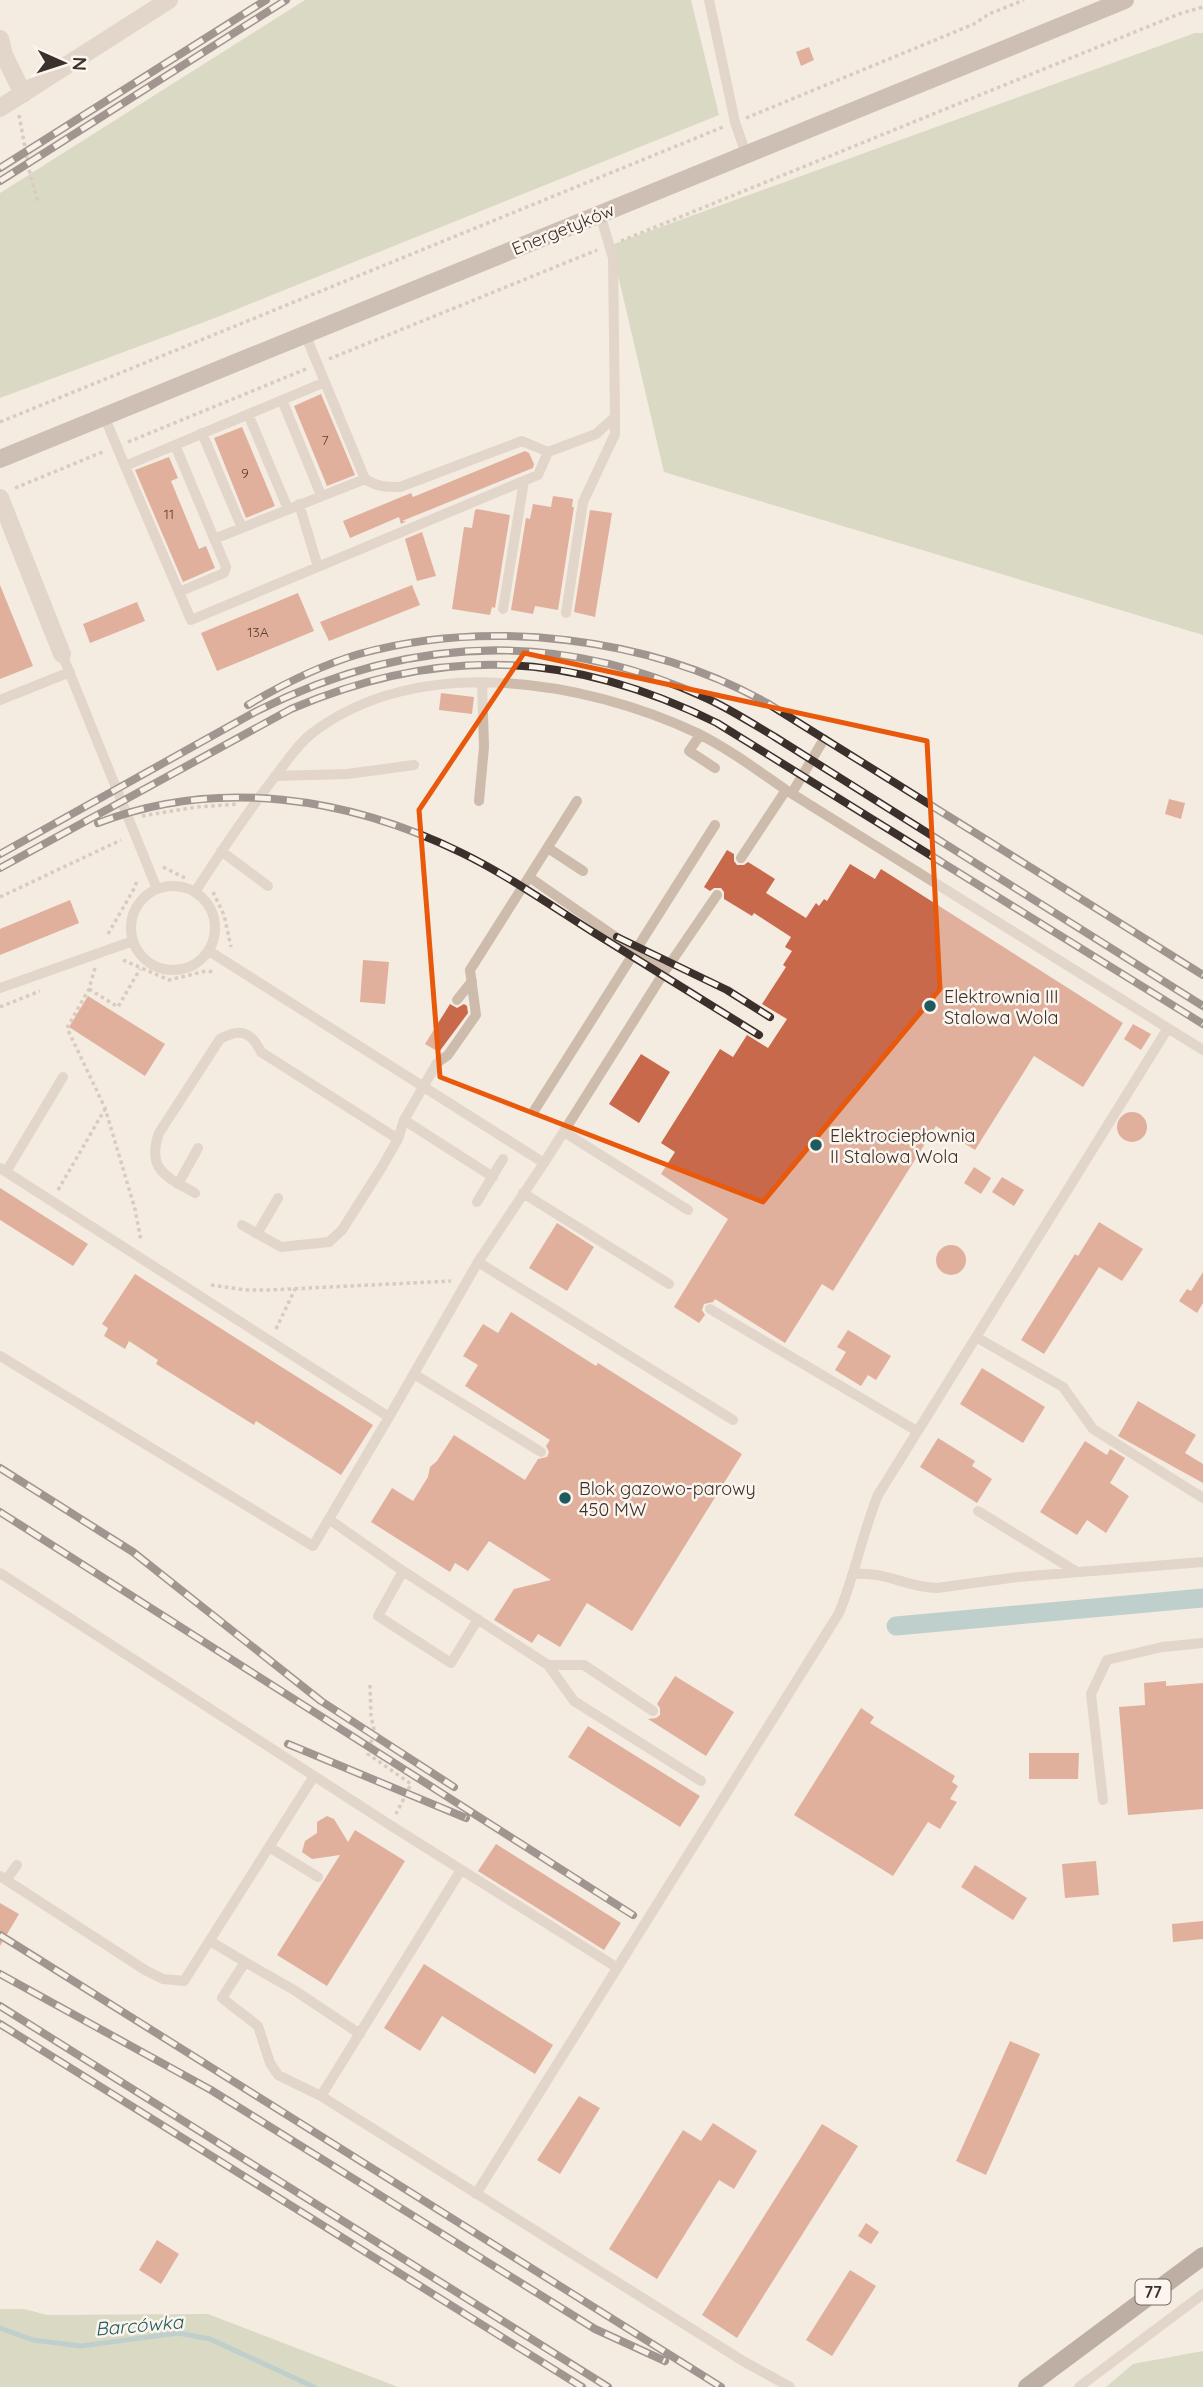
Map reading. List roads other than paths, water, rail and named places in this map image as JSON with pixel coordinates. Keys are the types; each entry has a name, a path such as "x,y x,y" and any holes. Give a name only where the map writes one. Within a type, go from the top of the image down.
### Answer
{"main road":[{"name":"Energetyków","path":"0,459 1125,0"},
{"name":"77","path":"1027,2387 1203,2256"}],"street":[{"path":"0,108 169,0"},
{"path":"0,39 4,55 23,94"},
{"path":"6,494 62,654"}],"lane":[{"path":"709,0 735,122 746,155"},
{"path":"566,613 583,502 615,434 613,258 600,214"},
{"path":"305,334 365,479 384,488 400,487 522,441 548,452 596,434 615,417"},
{"path":"125,466 325,382"},
{"path":"282,400 321,495"},
{"path":"248,414 288,509"},
{"path":"104,416 191,620 538,475 548,452"},
{"path":"202,433 242,528"},
{"path":"174,445 226,567 224,573 179,592"},
{"path":"214,539 365,479"},
{"path":"503,609 524,481"},
{"path":"299,504 318,567"},
{"path":"62,654 157,889"},
{"path":"0,701 70,672"},
{"path":"197,888 288,756 335,717 398,693 429,687 482,683 534,686 642,711 700,735 1203,1050"},
{"path":"479,801 484,735 482,683"},
{"path":"700,735 689,751 715,768"},
{"path":"741,858 824,740"},
{"path":"275,776 347,774 414,765"},
{"path":"242,1225 281,1247 329,1242 342,1230 398,1139 404,1120 437,1063 448,1055 475,1015 470,970 577,801"},
{"path":"534,1111 715,825"},
{"path":"548,848 583,871"},
{"path":"221,851 268,886"},
{"path":"529,877 665,971"},
{"path":"176,886 197,888 209,905 215,923 209,951 200,961 175,971 161,969 149,963 139,953 133,941 132,916 146,895 157,889 176,886"},
{"path":"0,1356 313,1546 478,1262 665,971 717,895"},
{"path":"0,988 133,941"},
{"path":"209,951 544,1163"},
{"path":"457,1000 472,981"},
{"path":"476,2194 839,1614 855,1574 866,1523 878,1495 1168,1028"},
{"path":"195,1193 159,1171 154,1147 159,1133 220,1039 230,1034 242,1032 255,1040 261,1052 398,1139"},
{"path":"63,1077 3,1170 390,1417"},
{"path":"404,1120 493,1177"},
{"path":"564,1132 688,1210"},
{"path":"178,1184 198,1148"},
{"path":"477,1202 503,1159"},
{"path":"523,1193 669,1284"},
{"path":"257,1234 278,1198"},
{"path":"478,1262 733,1420"},
{"path":"710,1309 917,1431"},
{"path":"976,1337 1063,1387 1093,1429 1203,1498"},
{"path":"414,1374 541,1452"},
{"path":"978,1511 1077,1572"},
{"path":"330,1520 548,1665 574,1701 701,1781"},
{"path":"855,1574 885,1575 924,1588 1203,1562"},
{"path":"403,1571 377,1616 451,1663 478,1619"},
{"path":"0,1573 390,1825 617,1967"},
{"path":"1103,1800 1091,1694 1107,1660 1162,1647 1203,1643"},
{"path":"548,1665 584,1665 653,1711"},
{"path":"17,1865 3,1878 145,1970 163,1979 184,1981 314,1776"},
{"path":"269,1847 318,1877"},
{"path":"321,2096 461,1870"},
{"path":"210,1941 360,2034"},
{"path":"245,1962 222,1998 258,2026 270,2063 278,2075 321,2096 732,2354 790,2387"},
{"path":"1079,2387 1203,2294"}],"waterway":[{"path":"896,1626 1203,1598"},
{"name":"Barcówka","path":"0,2328 33,2340 81,2346 178,2333 210,2339 314,2387"}],"railway":[{"path":"0,168 266,0"},
{"path":"0,181 286,0"},
{"path":"248,705 302,676 359,654 409,643 461,637 515,636 568,640 621,649 672,662 721,680 767,703 1203,975"},
{"path":"0,854 255,712 311,687 366,668 422,656 479,651 535,652 592,660 649,675 724,707 1203,1006"},
{"path":"0,868 291,709 346,688 400,674 453,666 505,665 558,670 610,681 663,699 717,723 1203,1024"},
{"path":"98,823 143,809 189,800 236,798 282,800 374,818 419,834 495,871 759,1035"},
{"path":"617,937 727,990 770,1017"},
{"path":"0,1468 133,1552 321,1701 454,1787"},
{"path":"0,1512 633,1915"},
{"path":"288,1744 466,1818"},
{"path":"0,1935 721,2387"},
{"path":"0,1974 211,2090 595,2329 665,2361"},
{"path":"0,2006 608,2387"},
{"path":"0,2024 582,2387"}],"place":[{"name":"Elektrownia III Stalowa Wola","path":"930,1006"},
{"name":"Elektrociepłownia II Stalowa Wola","path":"816,1145"},
{"name":"Blok gazowo-parowy 450 MW","path":"565,1498"}]}
